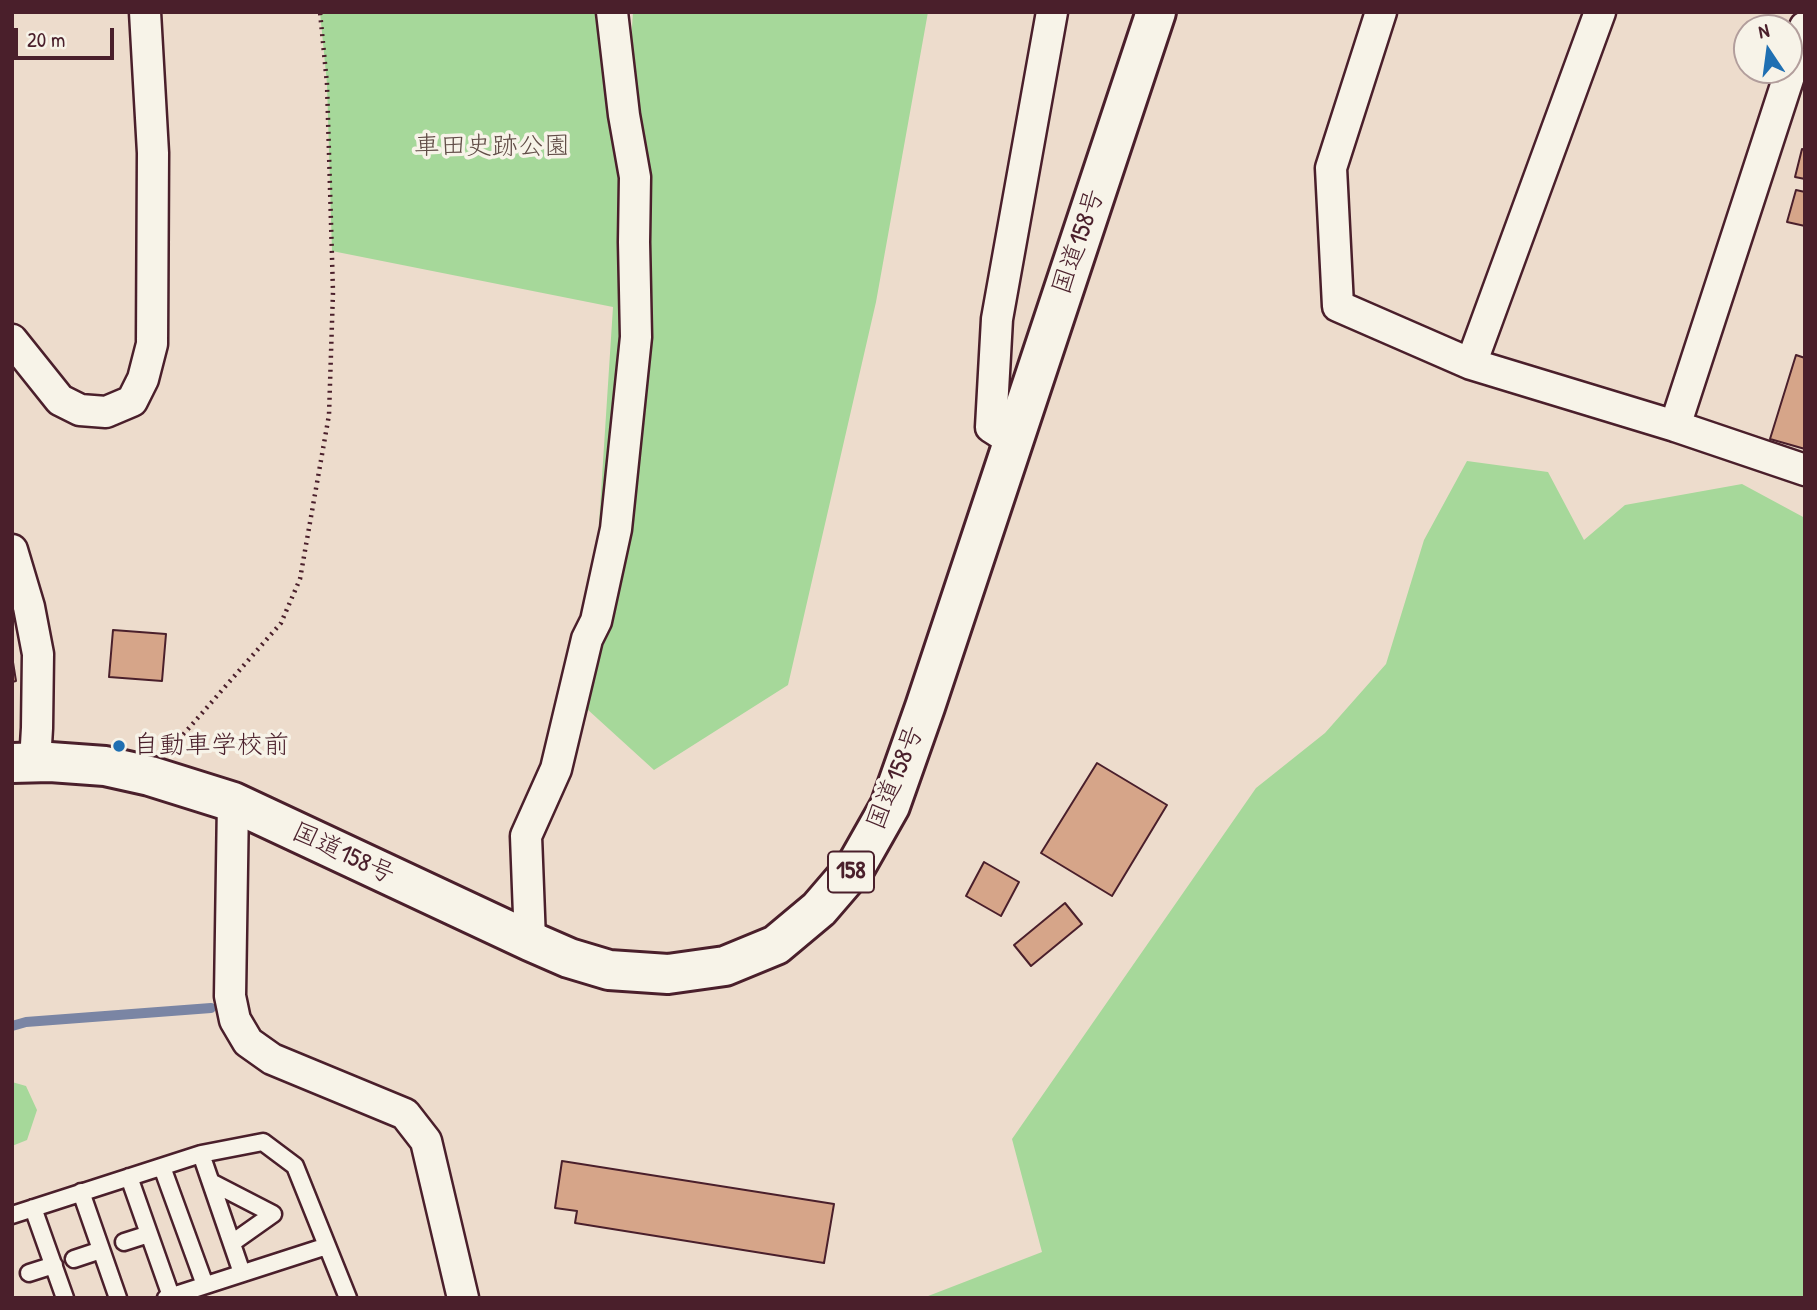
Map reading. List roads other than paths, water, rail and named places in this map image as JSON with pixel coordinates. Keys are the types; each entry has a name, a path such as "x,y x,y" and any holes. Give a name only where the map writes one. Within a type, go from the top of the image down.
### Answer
{"highway":[{"name":"国道158号","path":"23,763 105,766 150,776 233,802 530,942 609,970 668,974 725,966 776,945 819,909 856,866 890,806 1156,12"}],"street":[{"path":"12,340 60,400 80,411 106,412 132,401 143,379 152,344 152,153 145,12"},
{"path":"530,942 526,836 556,769 587,639 596,621 614,542 636,337 635,177 624,115 612,12"},
{"path":"1013,440 991,427 998,319 1052,12"},
{"path":"1381,12 1331,168 1338,306 1471,364 1675,426 1805,470"},
{"path":"1471,364 1600,12"},
{"path":"1675,426 1805,27"},
{"path":"12,550 21,606 38,654 37,728 23,763"},
{"path":"233,802 230,996 235,1020 248,1042 272,1059 405,1114 426,1141 463,1298"}],"lane":[{"path":"12,1214 201,1154 263,1142 295,1166 348,1298"},
{"path":"201,1154 242,1273"},
{"path":"162,1167 205,1286"},
{"path":"129,1177 149,1234 176,1296 327,1246"},
{"path":"211,1182 273,1214 232,1243"},
{"path":"82,1192 118,1298"},
{"path":"33,1208 65,1298"},
{"path":"124,1242 149,1234"},
{"path":"74,1259 102,1250"},
{"path":"29,1273 54,1265"}],"waterway":[{"path":"12,1026 26,1022 211,1008"}],"place":[{"name":"自動車学校前","path":"119,746"}],"park label":[{"name":"車田史跡公園","path":"492,147"}]}
